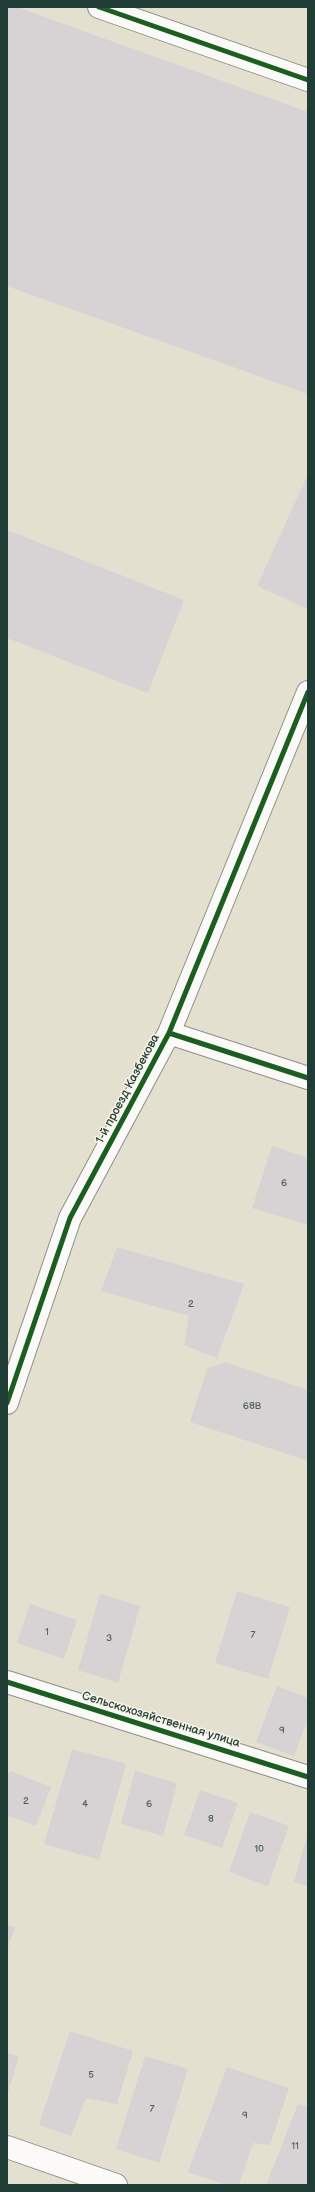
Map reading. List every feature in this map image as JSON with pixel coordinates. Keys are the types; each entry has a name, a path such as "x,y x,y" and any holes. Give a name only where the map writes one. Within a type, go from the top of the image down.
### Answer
{"street":[{"path":"99,7 308,80"},
{"path":"169,1033 308,692"},
{"name":"1-й проезд Казбекова","path":"7,1403 70,1218 169,1033 308,1078"},
{"name":"Сельскохозяйственная улица","path":"7,1682 308,1777"},
{"path":"7,2147 116,2185"}],"building":[{"path":"7,7 17,7 308,112 308,394 7,286"},
{"path":"308,474 308,609 257,586"},
{"path":"7,530 184,600 148,693 7,638"},
{"path":"272,1146 308,1158 308,1225 252,1208"},
{"path":"117,1247 244,1284 217,1358 184,1345 189,1316 101,1291"},
{"path":"225,1362 308,1390 308,1461 190,1422 207,1369"},
{"path":"237,1591 290,1607 268,1679 215,1663"},
{"path":"100,1594 140,1606 118,1683 78,1670"},
{"path":"30,1604 77,1620 64,1659 17,1643"},
{"path":"277,1686 308,1698 308,1718 294,1756 256,1742"},
{"path":"72,1749 126,1764 99,1860 44,1844"},
{"path":"10,1771 51,1787 36,1826 7,1815 7,1777"},
{"path":"135,1771 177,1783 163,1836 121,1824"},
{"path":"200,1790 238,1803 222,1848 184,1835"},
{"path":"250,1812 289,1826 268,1886 229,1872"},
{"path":"308,1833 308,1886 294,1882"},
{"path":"7,1925 15,1927 7,1951"},
{"path":"70,2031 133,2051 117,2104 86,2098 71,2136 39,2125"},
{"path":"7,2053 19,2056 7,2097"},
{"path":"145,2056 188,2069 159,2163 116,2149"},
{"path":"227,2067 289,2088 270,2145 253,2143 239,2185 226,2185 188,2172"},
{"path":"298,2104 308,2107 308,2185 266,2185"}],"cycle path":[{"path":"99,7 308,80"},
{"path":"169,1033 308,692"},
{"path":"7,1403 70,1218 169,1033 308,1078"},
{"path":"7,1682 308,1777"}]}
